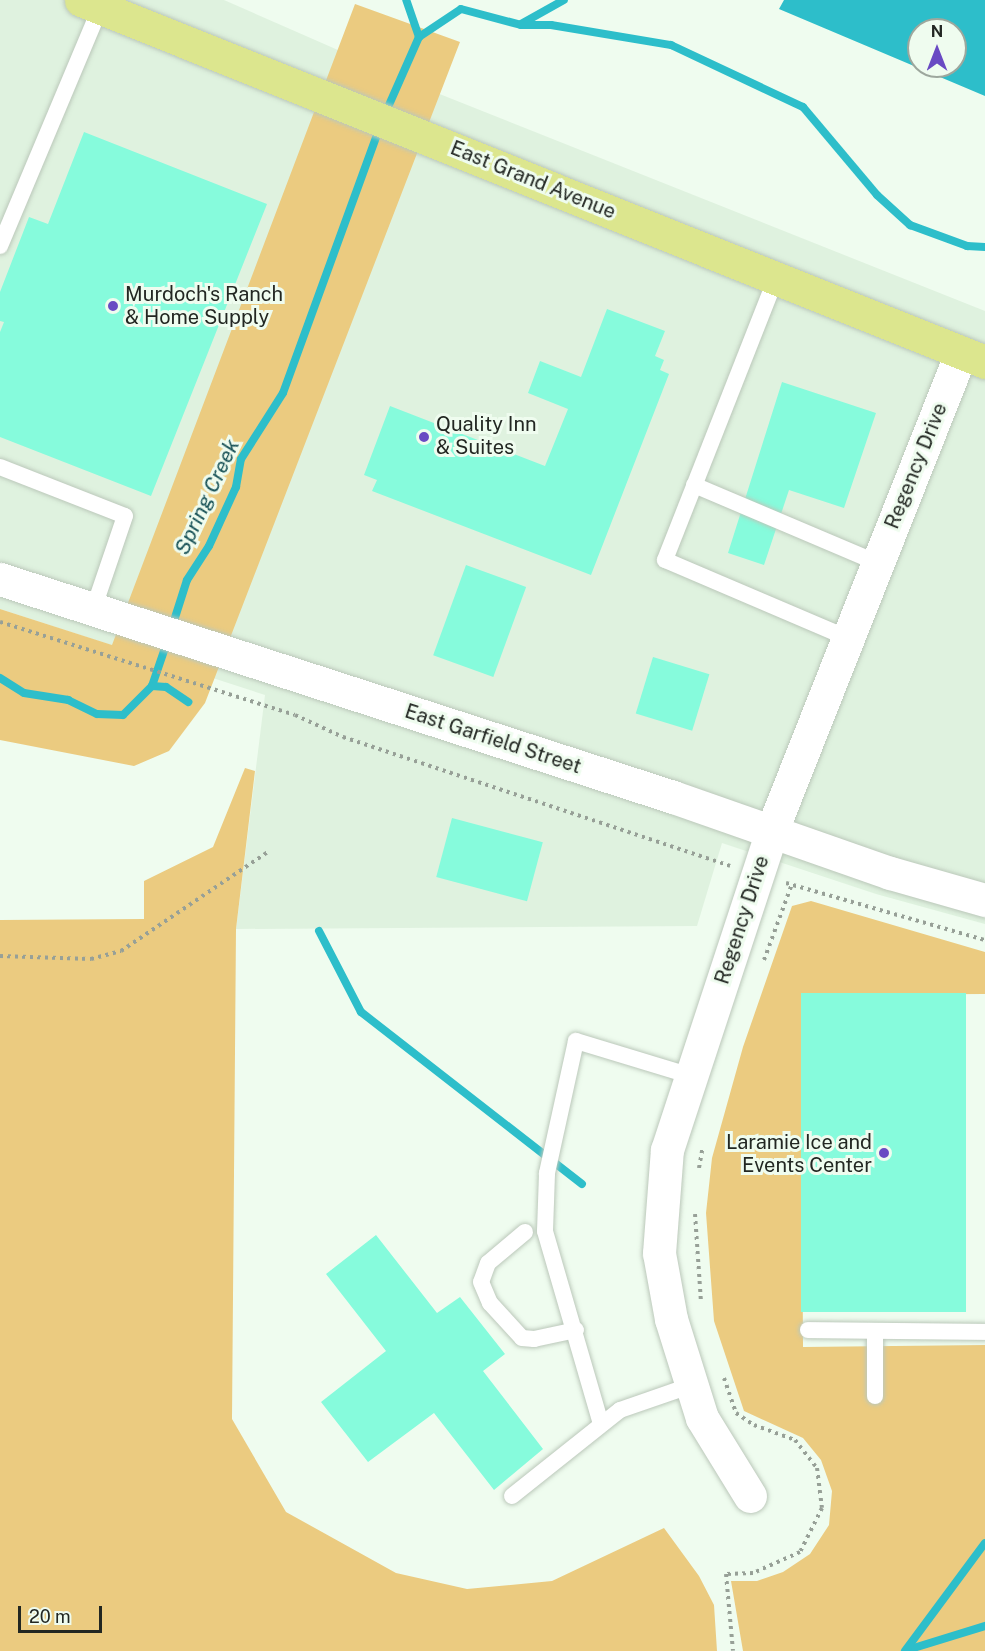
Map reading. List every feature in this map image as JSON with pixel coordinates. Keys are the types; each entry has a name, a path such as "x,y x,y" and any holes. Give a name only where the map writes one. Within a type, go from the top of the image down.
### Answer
{"main road":[{"name":"East Grand Avenue","path":"91,4 973,357"}],"street":[{"name":"Regency Drive","path":"750,1497 702,1418 671,1319 659,1253 667,1150 772,830 878,563 973,357"},
{"name":"East Garfield Street","path":"0,579 772,830 890,873 985,900"}],"lane":[{"path":"0,246 91,4"},
{"path":"776,278 665,560 848,638"},
{"path":"0,467 125,516 108,615"},
{"path":"694,485 878,563"},
{"path":"601,1424 576,1330 545,1231 547,1173 576,1041 691,1076"},
{"path":"525,1232 488,1263 481,1282 490,1303 522,1338 534,1340 576,1330"},
{"path":"808,1330 985,1332"},
{"path":"874,1331 874,1396"},
{"path":"512,1496 620,1410 692,1384"}],"path":[{"path":"0,622 295,715 343,738 757,875 985,939"},
{"path":"0,956 90,958 121,951 269,851"},
{"path":"762,967 792,884"},
{"path":"698,1172 704,1138"},
{"path":"694,1206 702,1313"},
{"path":"721,1368 736,1413 754,1425 795,1440 817,1468 822,1508 800,1552 753,1573 726,1574 733,1651"}],"shaded area":[{"path":"0,0 224,0 427,89 985,311 985,924 876,894 722,843 697,926 236,929 265,695 0,609"},
{"path":"355,4 460,42 205,703 169,751 134,766 0,740 0,609 112,645"},
{"path":"245,768 255,771 236,929 232,1419 286,1512 396,1573 467,1589 552,1581 664,1528 699,1576 714,1605 717,1651 0,1651 0,920 144,919 144,881 213,847"},
{"path":"811,901 985,952 985,994 801,995 803,1347 985,1345 985,1651 743,1651 731,1581 757,1581 783,1572 810,1554 829,1525 832,1491 821,1460 803,1438 744,1411 714,1321 706,1213 712,1158 743,1047 792,906"}],"water":[{"path":"784,0 985,0 985,96 942,78 967,78 967,18 907,18 907,63 779,9"}],"building":[{"name":"Murdoch's Ranch & Home Supply","path":"84,132 267,204 151,496 0,437 0,332 4,322 0,321 0,292 29,217 48,224"},
{"name":"Quality Inn & Suites","path":"607,309 665,331 655,356 664,360 660,370 669,374 591,575 372,491 377,480 364,475 390,406 545,466 568,409 528,393 540,361 581,377"},
{"path":"782,382 876,413 844,508 789,490 764,565 728,553"},
{"path":"466,565 526,587 493,677 433,655"},
{"path":"653,657 709,674 692,731 636,713"},
{"path":"452,818 543,842 527,901 436,877"},
{"name":"Laramie Ice and Events Center","path":"801,993 966,993 966,1312 801,1312"},
{"path":"376,1235 437,1313 460,1297 505,1354 483,1371 543,1449 494,1490 434,1413 368,1462 321,1402 386,1351 326,1274"}],"waterway":[{"name":"Spring Creek","path":"385,114 419,37 406,0"},
{"path":"521,24 564,0"},
{"path":"419,37 461,9 521,25 551,25 671,45 803,107 877,195 910,225 967,246 985,247"},
{"name":"Spring Creek","path":"172,627 187,580 209,546 236,487 241,459 283,393 380,126"},
{"name":"Spring Creek","path":"0,678 24,693 68,700 97,714 123,715 152,686 168,639"},
{"path":"152,686 166,687 188,702"},
{"path":"319,931 361,1012 582,1184"},
{"path":"905,1651 985,1543"},
{"path":"907,1650 985,1626"}],"place":[{"name":"Murdoch's Ranch & Home Supply","path":"113,306"},
{"name":"Quality Inn & Suites","path":"424,437"},
{"name":"Laramie Ice and Events Center","path":"884,1153"}]}
